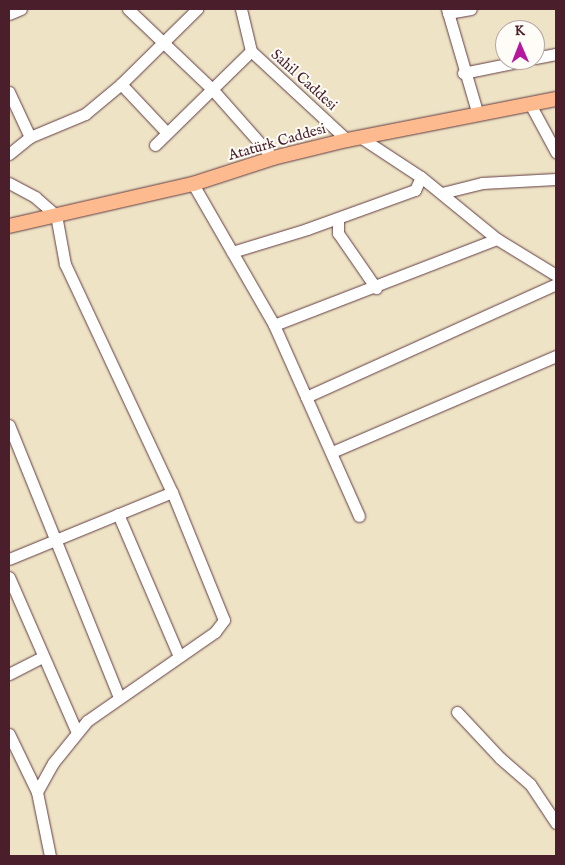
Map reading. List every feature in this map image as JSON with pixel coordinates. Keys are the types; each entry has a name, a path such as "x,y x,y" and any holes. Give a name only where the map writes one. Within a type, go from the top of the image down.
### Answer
{"main road":[{"name":"Atatürk Caddesi","path":"9,226 194,184 273,158 353,138 478,116 556,98"}],"street":[{"path":"9,14 21,9"},
{"path":"128,9 212,89 273,158"},
{"path":"9,154 30,137 85,114 122,84 197,9"},
{"name":"Sahil Caddesi","path":"241,9 251,51 353,138 421,177 497,239 556,275"},
{"path":"471,9 448,11 464,73 478,116"},
{"path":"156,145 251,51"},
{"path":"464,73 495,67"},
{"path":"122,84 167,133"},
{"path":"9,92 30,137"},
{"path":"530,104 556,152"},
{"path":"232,252 338,219 415,190 421,177"},
{"path":"442,193 482,183 556,179"},
{"path":"9,183 35,197 56,215 65,264 172,492 224,620 215,632 119,697 77,733 53,763 37,792"},
{"path":"194,184 274,325 360,516"},
{"path":"338,219 338,233 376,288"},
{"path":"274,325 376,288 497,239"},
{"path":"306,397 556,284"},
{"path":"332,452 556,356"},
{"path":"9,426 31,476 53,540 119,697"},
{"path":"9,559 172,492"},
{"path":"118,514 179,656"},
{"path":"9,577 42,658 77,733"},
{"path":"9,674 42,658"},
{"path":"457,712 500,758 530,784 556,823"},
{"path":"9,734 37,792 50,856"}]}
